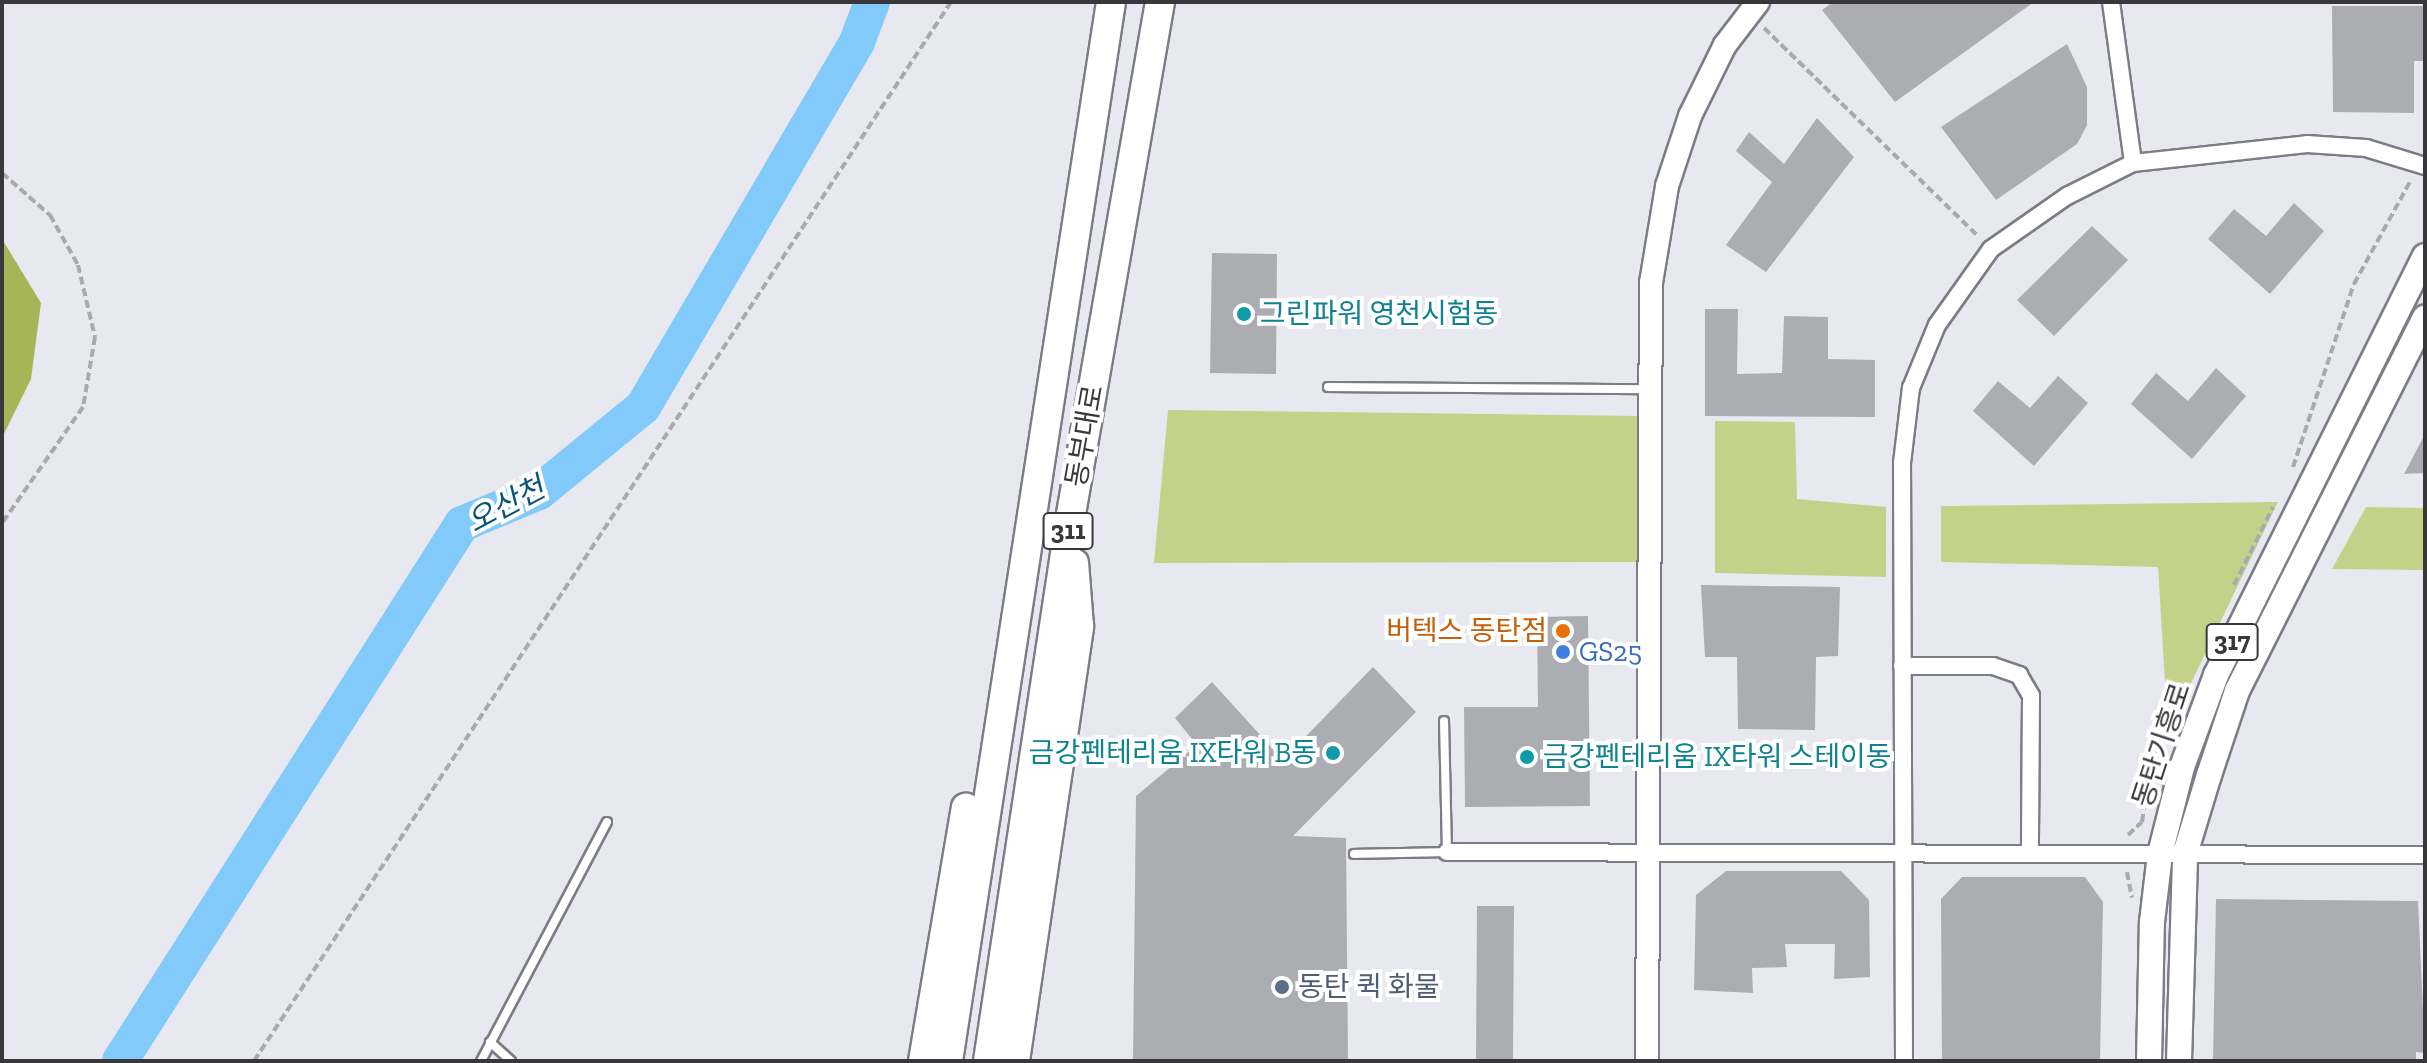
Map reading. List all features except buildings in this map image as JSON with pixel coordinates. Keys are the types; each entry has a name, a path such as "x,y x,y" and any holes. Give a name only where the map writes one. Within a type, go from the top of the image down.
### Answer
{"highway":[{"name":"동부대로","path":"948,1061 1044,419 1111,2"},
{"name":"동부대로","path":"988,1061 1071,514 1160,2"},
{"path":"923,1061 1006,574 1044,419"},
{"path":"1015,1061 1079,626 1071,514"}],"main road":[{"name":"동탄기흥로","path":"2149,1061 2160,854 2182,767 2216,675 2425,256"},
{"name":"동탄기흥로","path":"2179,1061 2185,854 2237,691 2425,318"}],"street":[{"path":"2111,2 2133,163"},
{"path":"1647,1061 1651,283 1667,186 1690,116 1748,5"},
{"path":"1904,1061 1902,463 1911,388 1937,325 1991,249 2067,196 2133,163 2307,144 2366,148 2425,166"},
{"path":"1902,666 1993,666 2019,675 2031,696 2030,853"},
{"path":"1447,852 1646,850 2425,855"}],"lane":[{"path":"1328,387 1650,389"},
{"path":"1354,854 1447,852 1444,721"},
{"path":"481,1061 607,822"},
{"path":"490,1042 511,1061"}],"path":[{"path":"254,1061 951,2"},
{"path":"1748,5 1991,249"},
{"path":"2,173 50,215 78,265 95,337 83,407 2,523"}],"green space":[{"path":"2,239 41,303 31,379 2,438"},
{"path":"1168,410 1641,416 1646,562 1154,563"},
{"path":"1715,421 1795,422 1797,499 1886,507 1886,577 1715,573"},
{"path":"2278,502 2168,731 2158,567 1941,562 1941,506"},
{"path":"2366,507 2425,508 2425,570 2332,569"}],"waterway":[{"name":"오산천","path":"120,1061 462,524 539,492 643,407 857,42 872,2"}],"place":[{"name":"그린파워 영천시험동","path":"1244,314"},
{"name":"버텍스 동탄점","path":"1563,631"},
{"name":"GS25","path":"1563,652"},
{"name":"금강펜테리움 IX타워 B동","path":"1333,753"},
{"name":"금강펜테리움 IX타워 스테이동","path":"1527,757"},
{"name":"동탄 퀵 화물","path":"1282,987"}]}
